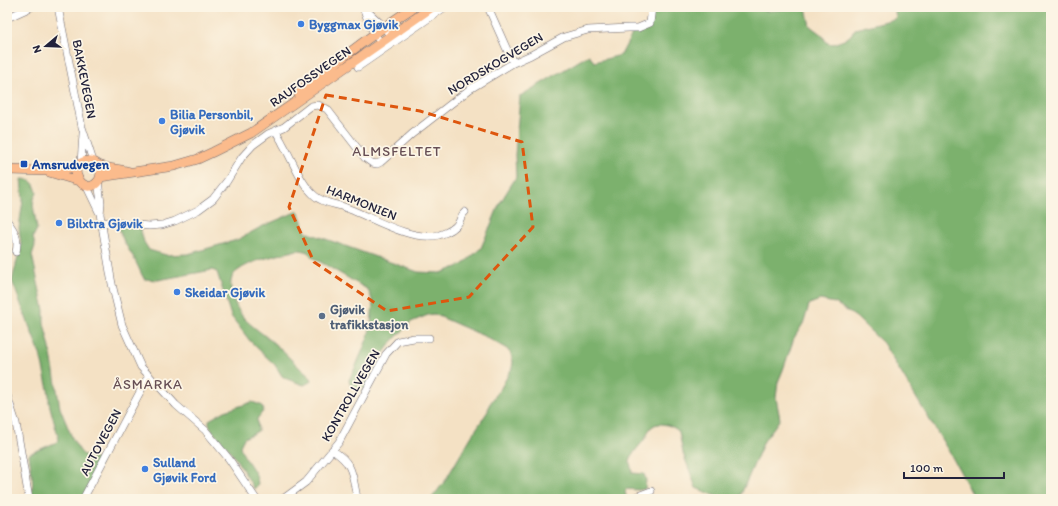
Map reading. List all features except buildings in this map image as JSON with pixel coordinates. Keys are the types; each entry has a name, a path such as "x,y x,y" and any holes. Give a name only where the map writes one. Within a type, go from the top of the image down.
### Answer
{"main road":[{"name":"RAUFOSSVEGEN","path":"378,38 384,27 414,7"},
{"name":"RAUFOSSVEGEN","path":"48,171 92,185 99,179 130,172 160,169 186,163 213,152 251,133 378,38 390,35 432,7"},
{"name":"RAUFOSSVEGEN","path":"7,170 48,171 79,165 86,160 130,172"},
{"path":"96,163 101,171 99,179"},
{"path":"79,165 76,174 82,183"}],"street":[{"path":"7,18 32,7"},
{"name":"BAKKEVEGEN","path":"58,7 84,132 96,163"},
{"path":"363,7 371,13 390,35"},
{"path":"363,7 370,26 378,38"},
{"path":"358,67 445,7"},
{"path":"488,7 513,63"},
{"name":"NORDSKOGVEGEN","path":"276,131 284,127 307,108 316,105 327,109 370,162 378,164 459,96 513,63 532,55 576,32 597,29 638,28 650,23 652,7"},
{"path":"102,222 149,226 162,225 175,221 198,210 210,202 218,193 247,150 268,134 276,131"},
{"name":"HARMONIEN","path":"276,131 302,178 315,196 324,201 349,209 407,233 423,236 438,235 451,230 459,223 461,216 465,212"},
{"name":"BAKKEVEGEN","path":"79,165 84,132"},
{"path":"99,179 101,203 100,214"},
{"path":"82,183 100,214 112,284 122,325 141,367 176,405 205,430 229,459 256,499"},
{"path":"7,221 16,235 18,244 16,252"},
{"name":"KONTROLLVEGEN","path":"283,499 306,482 339,442 386,354 398,341 414,338 429,338"},
{"name":"AUTOVEGEN","path":"83,499 149,376"},
{"path":"7,395 16,423 29,499"},
{"path":"332,450 340,455 351,467 357,498 359,499"},
{"path":"630,499 651,492"}],"highlighted area":[{"path":"326,95 420,111 522,142 533,227 469,297 387,311 314,262 289,207"}],"green space":[{"path":"653,7 750,7 768,11 805,7 810,26 822,35 827,43 833,44 850,36 855,29 894,19 896,17 894,7 1051,7 1051,499 975,499 951,455 883,343 856,317 835,303 820,300 809,305 804,322 794,338 778,382 776,398 780,419 764,441 739,499 717,499 716,496 696,488 683,453 679,432 671,426 659,424 650,428 630,461 632,473 644,474 646,480 645,489 626,489 625,492 627,499 431,499 445,481 488,411 489,405 501,388 512,368 513,362 511,354 507,349 486,337 434,314 428,315 411,322 400,333 381,357 366,387 360,390 355,390 351,386 349,380 368,337 373,303 370,294 367,289 312,257 308,252 297,250 265,258 242,268 233,276 231,288 234,301 243,317 311,378 312,381 304,385 282,376 275,365 250,341 231,316 217,272 212,270 158,280 145,279 124,242 116,222 142,228 141,231 144,242 149,250 166,255 188,254 237,240 261,227 298,211 306,232 418,272 441,273 462,265 481,248 500,203 516,177 515,155 520,96 589,55 594,62 621,55 632,34 645,27 647,24"},
{"path":"21,179 30,181 35,187 37,193 33,205 37,229 33,237 35,246 32,255 44,310 44,323 50,348 60,408 73,440 80,451 84,455 100,462 85,499 28,499 31,495 33,484 29,454 59,440 49,403 49,394 40,354 12,281 21,244 19,228 23,200"},
{"path":"252,402 261,405 264,410 257,419 258,431 244,438 240,446 244,456 256,475 258,485 254,489 232,453 209,426 209,420 225,411"}],"place":[{"name":"Byggmax Gjøvik","path":"301,24"},
{"name":"Bilia Personbil, Gjøvik","path":"162,121"},
{"name":"Amsrudvegen","path":"24,164"},
{"name":"Bilxtra Gjøvik","path":"59,223"},
{"name":"Skeidar Gjøvik","path":"177,292"},
{"name":"Gjøvik trafikkstasjon","path":"322,316"},
{"name":"Sulland Gjøvik Ford","path":"145,469"}],"district":[{"name":"ALMSFELTET","path":"397,151"},
{"name":"ÅSMARKA","path":"148,384"}]}
